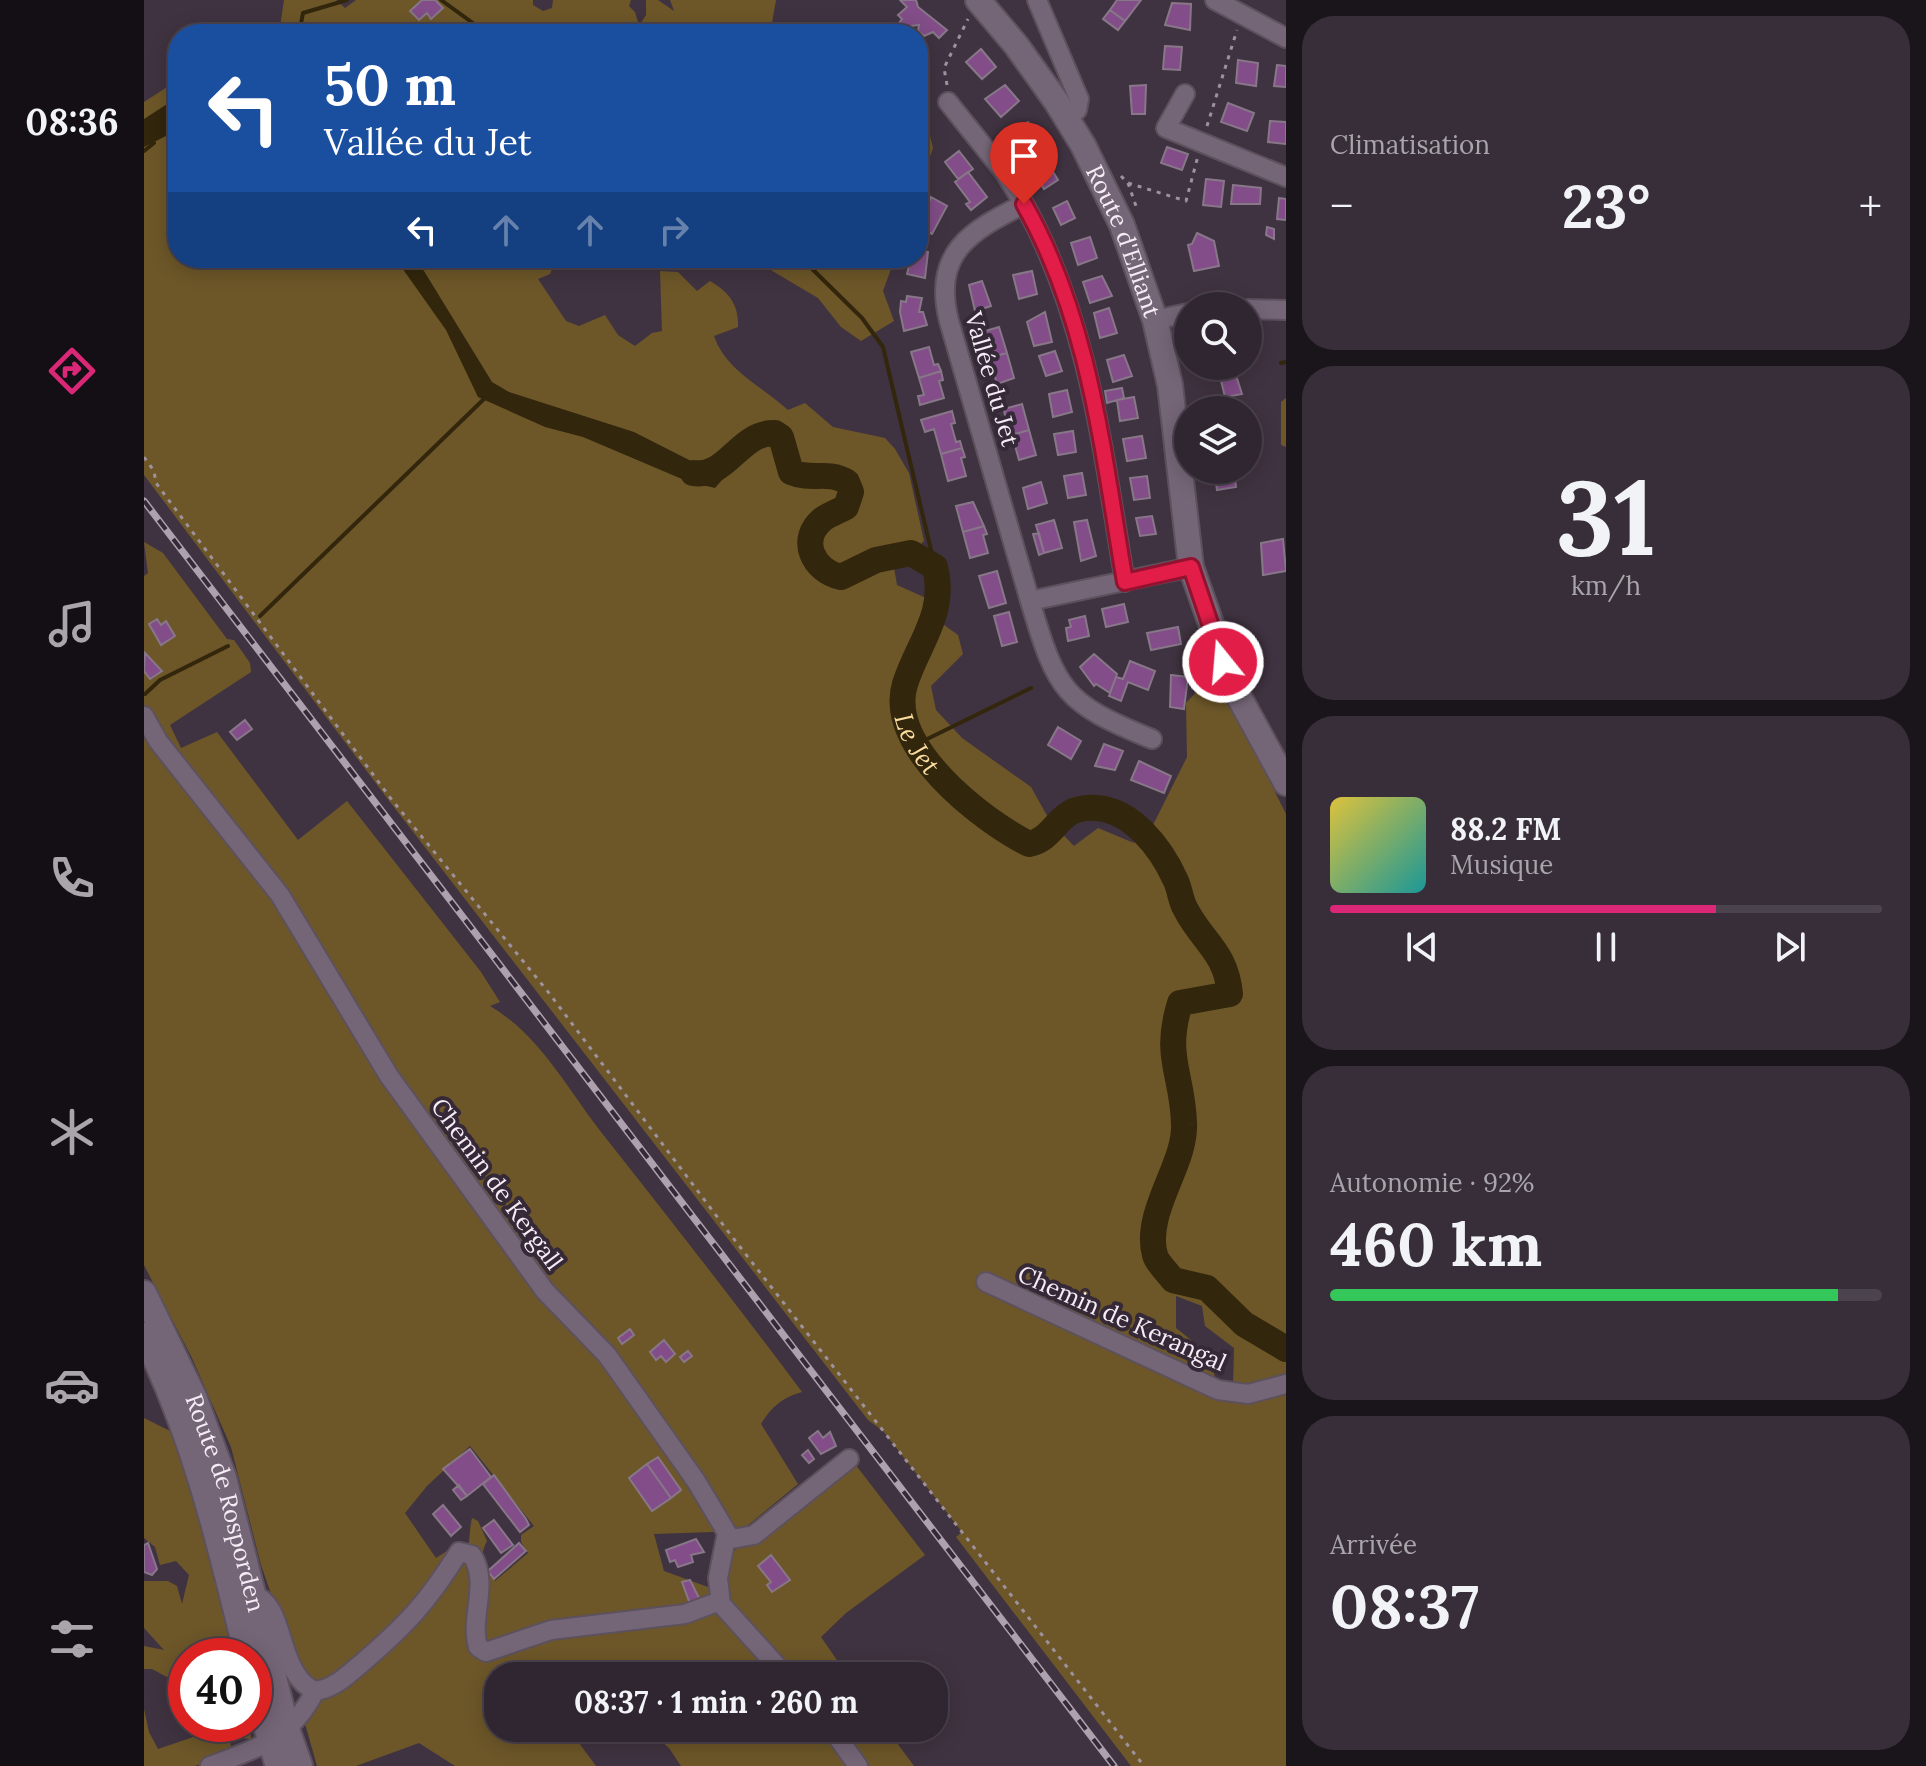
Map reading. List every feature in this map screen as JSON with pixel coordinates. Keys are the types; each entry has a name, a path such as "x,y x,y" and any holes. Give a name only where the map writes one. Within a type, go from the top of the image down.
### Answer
{"main road":[{"name":"Route d'Elliant","path":"980,2 1029,61 1067,118 1122,225 1155,320 1173,403 1191,567 1233,686 1286,783"},
{"name":"Route de Rosporden","path":"144,1293 163,1326 211,1437 234,1513 246,1638"},
{"name":"Route de Rosporden","path":"144,1335 195,1457 242,1596 278,1746 300,1766"}],"street":[{"path":"1037,0 1079,99 1077,110 1067,118"},
{"path":"1215,0 1286,38"},
{"path":"1185,94 1166,128 1286,177"},
{"path":"948,102 997,162 1024,204 1055,268 1087,369 1125,582"},
{"name":"Vallée du Jet","path":"1024,204 967,236 950,264 945,294 949,321 1048,659 1074,701 1096,716 1152,739"},
{"path":"1262,309 1286,310"},
{"path":"1155,320 1174,316"},
{"path":"1030,601 1191,567"},
{"name":"Chemin de Kergall","path":"144,716 158,741 280,895 389,1076 545,1291 607,1355 662,1431 723,1523 726,1540"},
{"name":"Chemin de Kerangal","path":"986,1282 1218,1390 1248,1394 1286,1384"},
{"path":"774,1662 720,1601 718,1578 726,1540 754,1535 849,1459"},
{"path":"210,1766 278,1746 315,1691 340,1682 400,1632 439,1588 459,1552 472,1555 479,1570 481,1587 475,1637 478,1647 486,1652 551,1630 685,1614 720,1601"},
{"path":"242,1596 267,1604 296,1677 315,1691"},
{"path":"841,1742 858,1766"}],"path":[{"path":"948,102 944,68 964,26 980,2"},
{"path":"144,457 154,471 156,483 392,800 549,993 749,1258 1144,1766"}],"shaded area":[{"path":"284,0 336,0 345,8 356,0 533,0 533,5 543,11 552,8 553,0 631,0 629,6 635,12 638,24 280,24"},
{"path":"646,0 658,0 674,11 670,0 776,0 772,24 640,24 646,15"},
{"path":"168,86 168,268 552,268 550,274 538,279 566,321 579,326 605,315 618,335 635,346 652,333 662,331 660,271 678,272 697,291 710,281 723,290 735,306 738,327 714,336 736,368 788,410 805,403 833,427 885,438 895,449 909,473 924,541 894,568 897,585 926,598 923,610 958,635 963,654 931,686 936,710 962,738 1031,787 1050,821 1074,846 1098,828 1134,843 1153,825 1187,757 1186,703 1200,688 1221,693 1245,732 1286,814 1286,1766 1131,1766 956,1537 962,1532 883,1431 868,1420 390,802 144,475 144,102","holes":["1176,1296 1202,1306 1205,1326 1234,1348 1233,1387 1216,1383 1211,1356 1176,1328"]},
{"path":"168,103 168,135 144,147 144,119"},
{"path":"928,132 929,132 933,148 928,163"},
{"path":"402,268 422,268 492,382 509,392 634,432 693,462 710,462 718,457 729,472 715,488 689,482 583,437 545,427 478,397 446,330"},
{"path":"767,268 891,268 883,291 894,321 861,341 841,327 818,298"},
{"path":"1286,398 1286,447 1281,445 1281,402"},
{"path":"144,542 163,553 227,639 234,640 250,663 251,672 170,725 181,748 217,732 298,840 347,801 481,972 500,1002 490,1006 525,1033 553,1066 802,1392 778,1404 761,1424 798,1484 741,1531 654,1534 664,1571 727,1594 729,1552 761,1540 855,1464 925,1555 846,1613 821,1637 838,1662 484,1662 484,1742 578,1742 596,1766 455,1766 419,1743 356,1766 317,1766 304,1720 318,1684 306,1682 293,1657 261,1565 231,1447 192,1358 144,1265 144,576 148,573","holes":["470,1446 534,1526 521,1535 521,1542 528,1553 495,1581 484,1562 483,1552 487,1541 478,1521 472,1518 463,1564 450,1549 436,1558 405,1513 427,1486"]},
{"path":"144,1418 176,1434 194,1480 197,1511 212,1553 233,1638 168,1638 167,1677 152,1669 144,1669 144,1646 164,1650 144,1628 144,1581 168,1581 177,1586 182,1604 189,1575 176,1561 160,1565 155,1547 144,1538"},
{"path":"144,1709 149,1732 158,1749 179,1742 230,1742 232,1753 195,1766 144,1766"},
{"path":"662,1742 896,1742 914,1766 681,1766"}],"building":[{"path":"422,0 435,0 443,8 431,19 427,13 419,20 410,11"},
{"path":"900,0 916,0 918,7 947,30 939,38 933,32 928,34 928,24 900,24 902,19 898,15 907,7"},
{"path":"1117,0 1141,0 1125,21 1110,10"},
{"path":"1172,3 1191,4 1190,30 1165,25"},
{"path":"1110,10 1125,21 1118,30 1103,19"},
{"path":"1165,46 1182,47 1180,70 1163,69"},
{"path":"981,49 996,67 982,79 966,62"},
{"path":"1238,60 1258,63 1256,86 1236,83"},
{"path":"1277,65 1286,66 1286,87 1274,86"},
{"path":"1005,85 1019,101 1001,117 985,99"},
{"path":"1146,85 1145,114 1132,114 1130,86"},
{"path":"1228,103 1254,113 1247,131 1221,122"},
{"path":"1270,121 1286,122 1286,144 1268,142"},
{"path":"1028,122 1043,144 1024,156 1012,132"},
{"path":"1167,147 1188,154 1182,170 1161,163"},
{"path":"959,151 973,169 958,179 945,162"},
{"path":"1047,162 1058,180 1044,189 1033,171"},
{"path":"968,172 987,197 971,210 966,204 970,202 955,182"},
{"path":"1206,179 1224,181 1221,207 1203,205"},
{"path":"1233,185 1261,188 1260,204 1231,204"},
{"path":"931,197 947,206 932,234 928,232"},
{"path":"1279,198 1286,199 1286,220 1277,219"},
{"path":"1067,201 1075,218 1061,225 1053,208"},
{"path":"1267,227 1274,229 1274,239 1266,235"},
{"path":"1197,233 1214,241 1219,266 1194,271 1188,245 1192,244"},
{"path":"1090,237 1097,258 1078,265 1071,243"},
{"path":"908,268 926,268 925,278 907,274"},
{"path":"1032,271 1037,294 1019,299 1013,275"},
{"path":"1102,276 1112,296 1090,303 1083,282"},
{"path":"982,281 991,306 975,311 969,285"},
{"path":"907,296 922,298 919,312 923,312 927,325 904,331 900,312 901,301 906,302"},
{"path":"1109,308 1117,333 1100,338 1094,313"},
{"path":"1045,312 1052,342 1034,346 1027,322"},
{"path":"999,327 1007,353 985,359 983,351 987,349 982,332"},
{"path":"929,347 934,365 938,364 941,371 919,378 911,352"},
{"path":"1055,351 1062,371 1046,376 1039,356"},
{"path":"1007,353 1014,378 997,384 992,366 988,367 985,359"},
{"path":"1124,355 1132,376 1113,382 1107,360"},
{"path":"941,371 943,380 939,381 944,398 920,405 918,396 924,395 919,378"},
{"path":"1221,380 1238,380 1242,394 1225,396"},
{"path":"1122,388 1124,398 1107,403 1105,391"},
{"path":"1067,390 1072,412 1053,417 1049,394"},
{"path":"1134,397 1138,418 1120,421 1117,400"},
{"path":"1022,404 1029,430 1008,436 1004,409"},
{"path":"952,411 955,423 951,424 956,442 960,441 962,448 941,454 934,429 925,432 921,420"},
{"path":"1029,430 1036,455 1019,460 1014,442 1010,443 1008,436"},
{"path":"1073,431 1076,452 1058,455 1054,434"},
{"path":"1142,436 1146,458 1127,461 1123,439"},
{"path":"962,448 965,457 961,458 966,476 948,481 941,454"},
{"path":"1082,473 1086,495 1068,498 1064,476"},
{"path":"1147,476 1150,498 1134,500 1130,478"},
{"path":"1041,482 1047,503 1028,509 1023,488"},
{"path":"1216,484 1236,484 1236,487 1217,490"},
{"path":"973,502 984,526 963,532 956,506"},
{"path":"1152,516 1156,534 1140,536 1136,518"},
{"path":"1054,520 1062,548 1044,553 1036,525"},
{"path":"1087,520 1096,556 1081,561 1074,522"},
{"path":"984,526 988,553 970,558 963,532"},
{"path":"1039,533 1044,553 1039,555 1033,534"},
{"path":"1283,539 1286,571 1263,575 1261,543"},
{"path":"997,571 1006,603 989,608 979,576"},
{"path":"1124,604 1128,622 1106,627 1102,609"},
{"path":"1009,612 1017,642 1002,646 994,616"},
{"path":"1085,616 1089,636 1068,641 1066,628 1071,627 1069,620"},
{"path":"157,619 161,625 166,621 175,636 161,645 149,624"},
{"path":"1178,627 1181,644 1151,650 1147,633"},
{"path":"145,653 162,671 150,679 144,671"},
{"path":"1094,654 1117,674 1110,693 1096,684 1094,686 1080,667"},
{"path":"1130,661 1155,671 1148,690 1128,682 1121,701 1109,696 1116,677 1123,679"},
{"path":"1171,675 1188,677 1184,709 1170,707"},
{"path":"245,720 252,729 237,740 230,732"},
{"path":"1058,727 1081,741 1071,759 1048,745"},
{"path":"1104,744 1123,751 1115,770 1095,766"},
{"path":"1139,761 1171,776 1164,793 1131,780"},
{"path":"630,1329 634,1335 622,1344 618,1338"},
{"path":"664,1340 675,1354 666,1362 661,1356 656,1360 650,1352"},
{"path":"688,1351 692,1356 684,1362 680,1357"},
{"path":"818,1431 823,1438 830,1432 836,1446 821,1454 809,1438"},
{"path":"470,1449 491,1477 467,1496 443,1469"},
{"path":"808,1450 814,1459 809,1463 802,1455"},
{"path":"658,1457 681,1490 671,1498 647,1464"},
{"path":"647,1464 671,1498 652,1511 629,1478"},
{"path":"494,1475 529,1525 520,1532 483,1484"},
{"path":"459,1485 467,1496 461,1500 453,1490"},
{"path":"443,1505 461,1527 451,1536 433,1514"},
{"path":"494,1520 513,1545 501,1553 483,1528"},
{"path":"696,1539 704,1552 691,1555 693,1562 678,1567 675,1560 670,1562 666,1550"},
{"path":"148,1543 157,1569 152,1575 144,1572 144,1545"},
{"path":"519,1543 526,1551 494,1579 488,1571"},
{"path":"771,1555 790,1580 772,1592 767,1585 771,1582 758,1566"},
{"path":"690,1580 700,1600 690,1604 682,1582"}],"waterway":[{"path":"301,24 303,13 347,0"},
{"path":"441,0 474,24"},
{"path":"144,151 154,143"},
{"path":"811,268 862,318 883,347 935,567"},
{"path":"1281,363 1286,362"},
{"path":"260,616 485,398"},
{"name":"Le Jet","path":"693,473 716,469 752,440 775,433 781,437 791,472 840,478 847,482 851,492 846,507 823,519 811,536 812,553 823,568 841,577 876,560 911,553 935,567 938,584 934,613 905,684 903,708 909,732 942,778 986,817 1029,844 1039,841 1065,816 1083,808 1096,808 1109,810 1133,823 1162,855 1177,882 1185,908 1224,967 1230,994 1180,1003 1173,1038 1183,1107 1183,1139 1155,1222 1155,1255 1173,1280 1207,1288 1244,1324 1286,1349"},
{"path":"145,694 160,680 228,646"},
{"path":"915,745 1031,688"}],"railway":[{"path":"144,501 1114,1766"}],"route":[{"path":"1024,204 1055,268 1087,369 1125,582 1191,567 1204,598 1223,662"}]}
